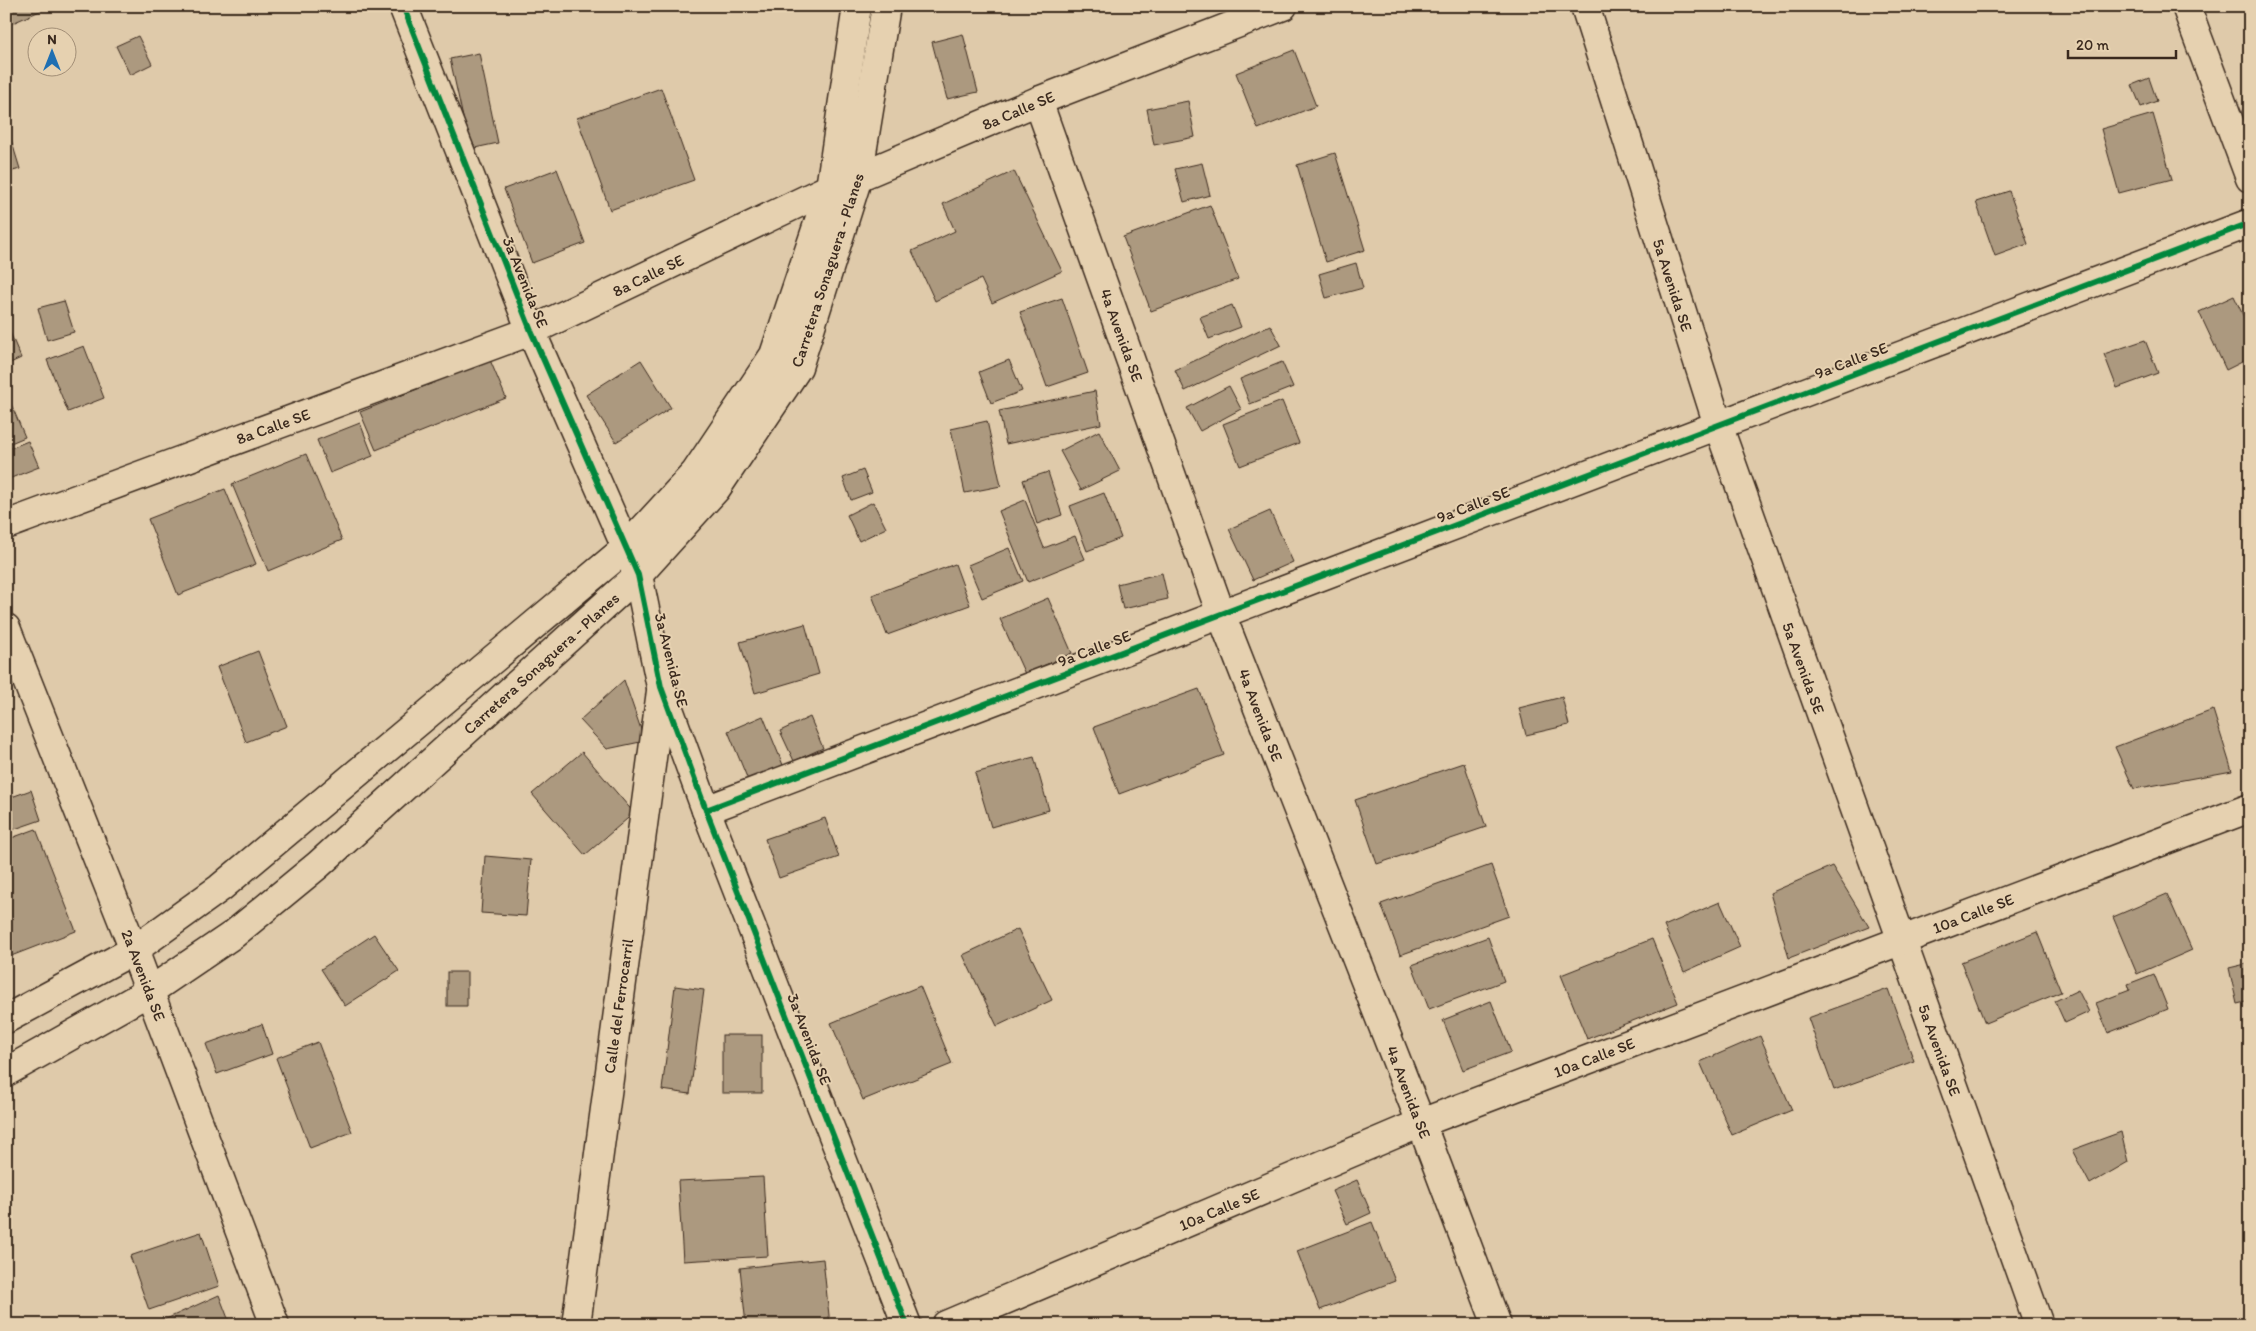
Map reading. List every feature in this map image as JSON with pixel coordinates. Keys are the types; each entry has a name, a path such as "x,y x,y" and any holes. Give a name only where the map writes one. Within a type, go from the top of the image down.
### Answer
{"street":[{"name":"3a Avenida SE","path":"403,6 531,331 638,575 661,687 706,810 906,1325"},
{"name":"Carretera Sonaguera - Planes","path":"6,1019 134,950 220,888 626,548 695,473 774,355 830,188 857,6"},
{"name":"Carretera Sonaguera - Planes","path":"6,1072 150,991 234,934 318,865 638,575 716,489 798,367 858,178 886,6"},
{"name":"8a Calle SE","path":"6,524 531,331 830,188 858,178 1038,101 1283,6"},
{"name":"5a Avenida SE","path":"1585,6 1718,425 1900,940 2039,1325"},
{"path":"2186,6 2250,178"},
{"name":"4a Avenida SE","path":"1038,101 1221,614 1421,1123 1497,1325"},
{"name":"9a Calle SE","path":"706,810 2250,223"},
{"name":"2a Avenida SE","path":"6,628 150,991 276,1325"},
{"name":"Calle del Ferrocarril","path":"576,1325 661,687"},
{"name":"10a Calle SE","path":"946,1325 1421,1123 2250,808"}],"building":[{"path":"6,6 51,6 6,26"},
{"path":"119,6 131,6 121,11"},
{"path":"963,34 978,92 947,99 932,42"},
{"path":"138,36 152,64 130,75 116,46"},
{"path":"1294,50 1316,106 1258,129 1236,73"},
{"path":"479,53 498,143 470,149 450,59"},
{"path":"2149,78 2157,101 2141,107 2132,85"},
{"path":"661,88 694,180 610,210 577,118"},
{"path":"1188,101 1195,137 1154,145 1147,109"},
{"path":"2153,114 2172,179 2119,193 2101,129"},
{"path":"6,123 20,169 6,173"},
{"path":"1335,153 1365,250 1326,262 1297,165"},
{"path":"1202,163 1210,195 1184,202 1175,169"},
{"path":"557,169 585,243 532,263 504,189"},
{"path":"1014,171 1062,271 992,303 981,279 935,301 912,251 955,231 943,204"},
{"path":"2009,191 2028,244 1995,256 1976,202"},
{"path":"1210,205 1238,279 1151,311 1123,237"},
{"path":"1356,263 1363,288 1326,298 1319,274"},
{"path":"2234,296 2250,330 2250,358 2226,370 2199,312"},
{"path":"1062,298 1088,373 1047,387 1020,312"},
{"path":"64,301 74,332 47,340 38,308"},
{"path":"1232,305 1241,327 1209,339 1200,317"},
{"path":"6,323 21,358 6,365"},
{"path":"1270,325 1281,345 1185,391 1175,370"},
{"path":"2145,340 2158,373 2117,388 2104,354"},
{"path":"84,346 104,398 68,412 47,360"},
{"path":"490,360 506,398 376,450 360,412"},
{"path":"641,360 671,408 616,442 586,395"},
{"path":"1009,360 1022,391 991,403 979,372"},
{"path":"1282,362 1293,387 1250,404 1240,379"},
{"path":"1229,386 1241,409 1200,431 1187,408"},
{"path":"1095,391 1101,424 1006,444 999,411"},
{"path":"6,392 25,437 6,445"},
{"path":"1282,401 1299,443 1240,466 1223,424"},
{"path":"987,421 1001,486 965,493 951,429"},
{"path":"360,423 373,456 330,473 317,440"},
{"path":"1099,431 1120,471 1081,490 1060,451"},
{"path":"28,441 39,467 6,480 6,450"},
{"path":"306,454 342,540 268,571 232,484"},
{"path":"863,470 872,492 851,500 843,478"},
{"path":"1048,472 1062,515 1037,524 1023,480"},
{"path":"225,489 256,564 178,595 148,519"},
{"path":"1104,493 1121,538 1087,551 1070,506"},
{"path":"1025,500 1044,548 1075,536 1085,559 1028,582 999,511"},
{"path":"873,502 886,528 859,541 847,515"},
{"path":"1270,511 1293,562 1253,580 1229,529"},
{"path":"1009,548 1023,581 982,598 968,565"},
{"path":"955,564 970,605 887,635 872,595"},
{"path":"1162,573 1168,599 1123,609 1117,584"},
{"path":"1048,598 1072,653 1025,674 1000,619"},
{"path":"805,624 819,674 755,693 740,642"},
{"path":"258,651 287,726 246,742 217,667"},
{"path":"624,680 645,741 607,749 580,720"},
{"path":"1199,689 1224,755 1119,794 1094,727"},
{"path":"1562,697 1569,725 1526,735 1519,708"},
{"path":"2213,710 2232,771 2134,789 2115,747"},
{"path":"763,716 783,765 748,780 728,731"},
{"path":"810,717 823,748 794,761 780,731"},
{"path":"582,752 634,813 585,855 532,794"},
{"path":"1034,757 1049,810 991,827 975,773"},
{"path":"1464,763 1486,827 1377,864 1355,800"},
{"path":"31,790 41,820 6,832 6,799"},
{"path":"825,818 839,857 779,878 765,839"},
{"path":"36,829 76,931 6,958 6,840"},
{"path":"485,856 531,860 526,916 481,913"},
{"path":"1491,865 1509,916 1400,955 1381,904"},
{"path":"1832,866 1869,927 1789,958 1770,893"},
{"path":"2167,894 2192,950 2137,974 2113,917"},
{"path":"1720,902 1740,947 1684,972 1664,926"},
{"path":"1018,929 1052,1000 997,1026 963,955"},
{"path":"2037,932 2061,992 1985,1023 1961,962"},
{"path":"374,934 399,971 345,1006 321,969"},
{"path":"1488,937 1504,981 1429,1009 1412,965"},
{"path":"1652,939 1678,1003 1587,1039 1561,975"},
{"path":"2250,963 2250,1001 2237,1004 2229,968"},
{"path":"447,972 467,972 467,1006 447,1006"},
{"path":"2154,974 2168,1009 2108,1033 2096,1003 2130,990 2128,984"},
{"path":"675,986 704,990 690,1094 662,1090"},
{"path":"920,986 952,1064 863,1100 831,1023"},
{"path":"1888,989 1914,1061 1834,1090 1808,1018"},
{"path":"2078,990 2089,1012 2065,1023 2055,1001"},
{"path":"1491,1001 1511,1052 1463,1070 1443,1020"},
{"path":"262,1024 272,1054 217,1074 206,1044"},
{"path":"722,1035 762,1035 762,1093 722,1093"},
{"path":"1760,1036 1792,1110 1732,1135 1700,1062"},
{"path":"318,1042 352,1132 310,1148 276,1058"},
{"path":"2121,1132 2128,1162 2090,1184 2072,1150"},
{"path":"763,1177 768,1256 683,1261 678,1181"},
{"path":"1357,1180 1371,1213 1347,1224 1332,1191"},
{"path":"1372,1222 1395,1281 1320,1310 1297,1251"},
{"path":"201,1232 219,1286 149,1310 130,1256"},
{"path":"823,1259 830,1325 746,1325 740,1268"},
{"path":"219,1295 229,1321 221,1325 153,1325"}],"cycle path":[{"path":"403,6 531,331 638,575 661,687 706,810 907,1325"},
{"path":"706,810 2250,223"}]}
